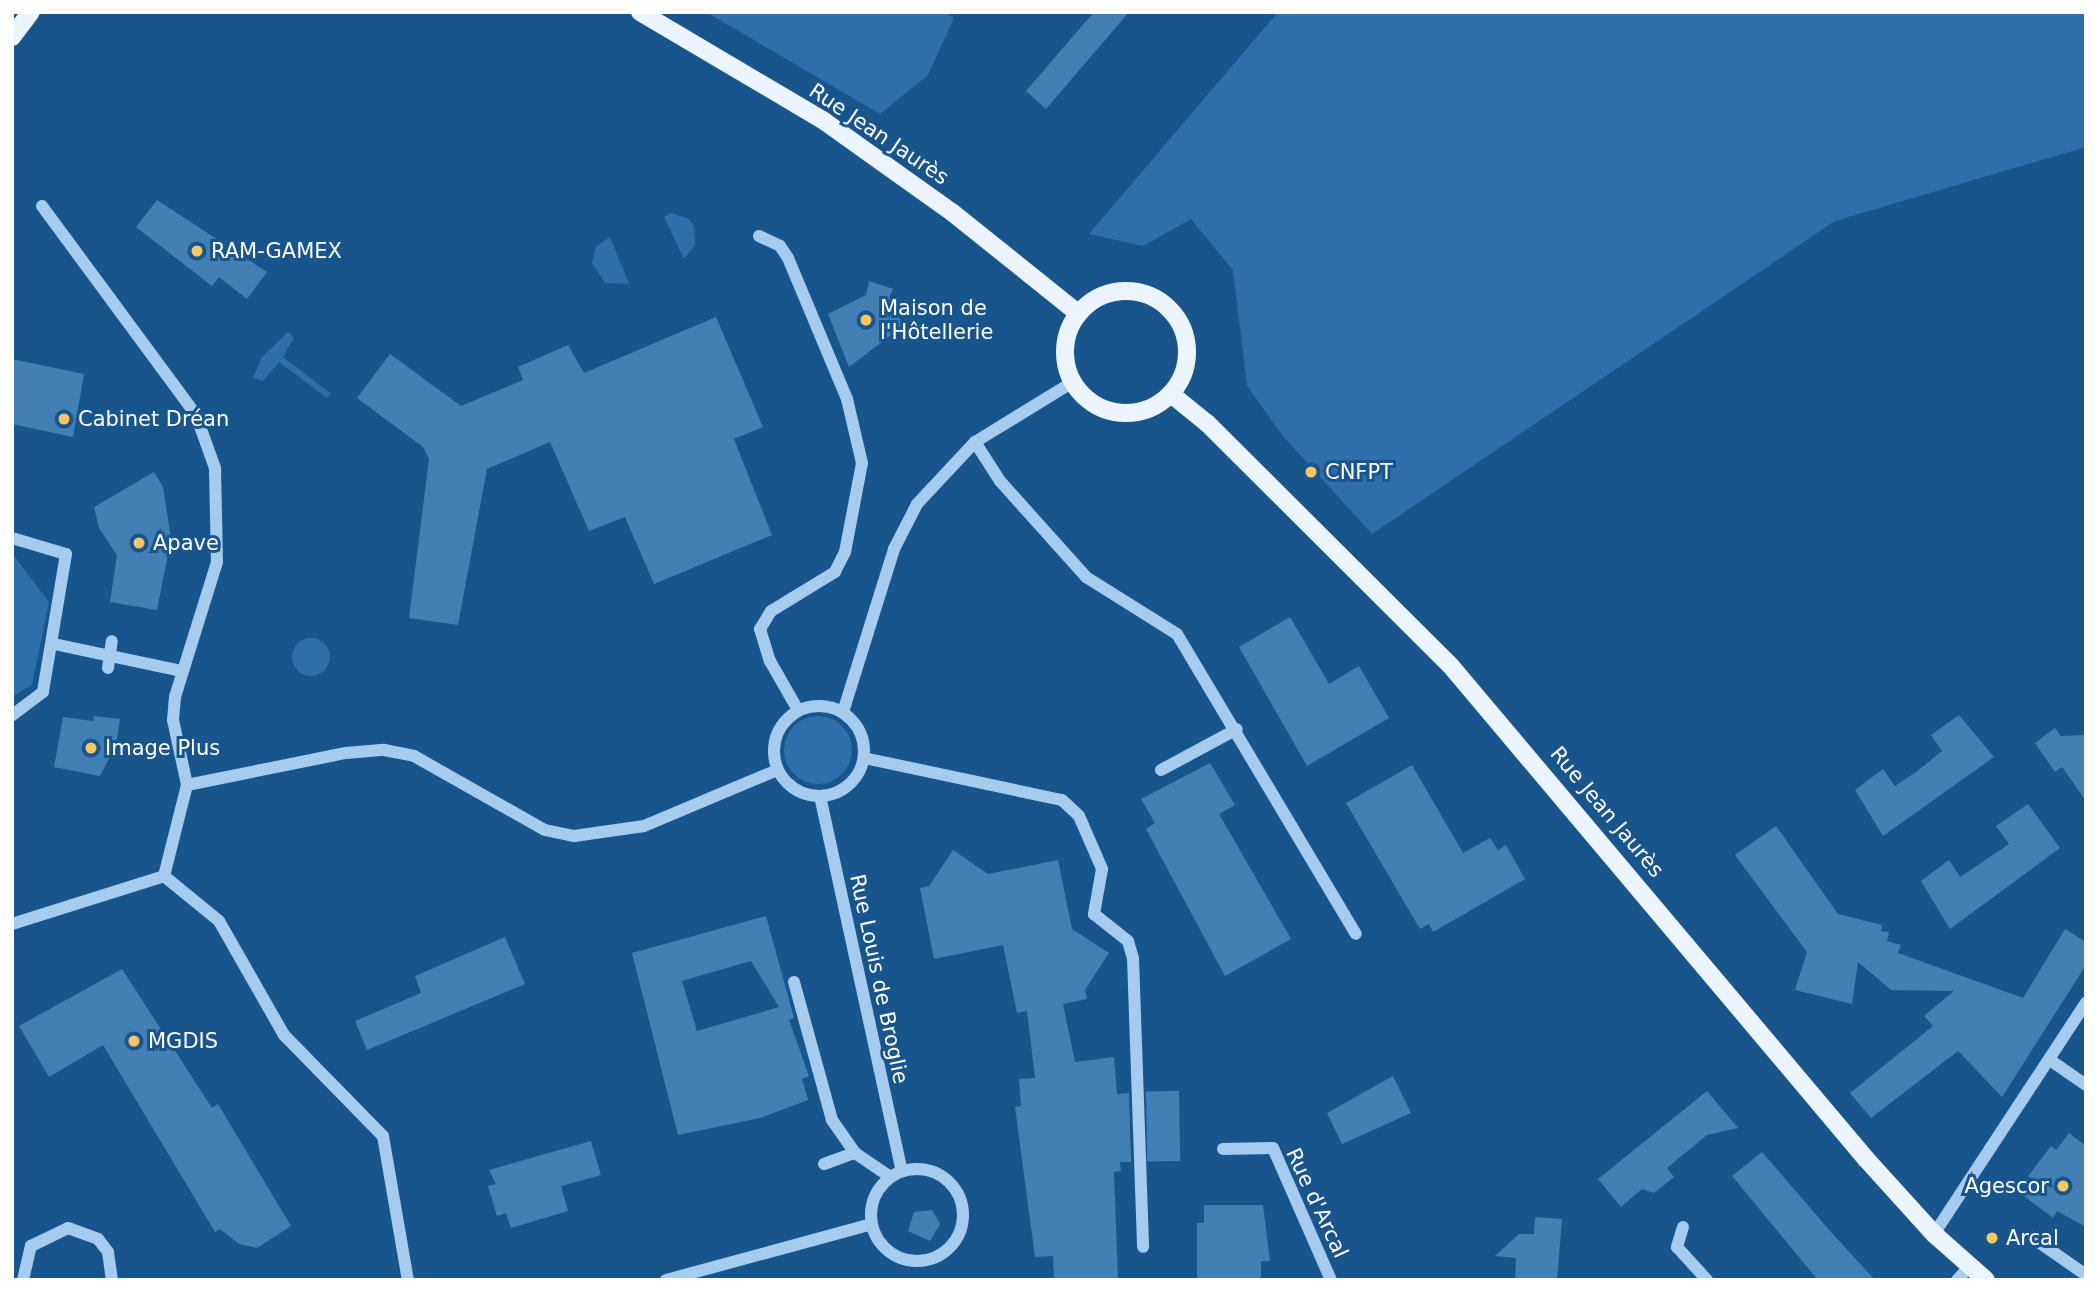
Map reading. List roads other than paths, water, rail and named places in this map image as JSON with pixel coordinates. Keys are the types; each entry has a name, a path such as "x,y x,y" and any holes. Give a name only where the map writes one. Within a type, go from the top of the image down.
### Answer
{"main road":[{"path":"12,37 31,12"},
{"name":"Rue Jean Jaurès","path":"640,12 835,129 953,213 1079,314"},
{"path":"1121,292 1150,296 1167,306 1186,339 1182,377 1171,394 1156,406 1119,413 1093,403 1073,382 1065,348 1079,314 1093,301 1121,292"},
{"name":"Rue Jean Jaurès","path":"1171,394 1450,665 1934,1234 1986,1280"}],"street":[{"path":"42,206 196,415 215,468 217,562 199,632 182,671 173,720 187,785 164,876"},
{"path":"759,236 780,246 788,258 847,399 862,463 845,552 835,572 771,611 760,629 798,710"},
{"path":"843,712 904,526 932,483 975,442 1073,382"},
{"path":"975,442 1000,481 1086,577 1177,634 1237,729 1356,934"},
{"path":"12,538 66,554 54,644 43,692 12,715"},
{"path":"109,662 112,641"},
{"path":"54,644 109,662 182,671"},
{"path":"821,706 843,712 856,724 864,758 849,785 820,796 789,786 777,770 778,731 798,710 821,706"},
{"path":"1161,769 1237,729"},
{"path":"187,785 384,750 414,756 545,830 574,836 644,826 777,770"},
{"path":"864,758 1062,800 1079,816 1102,869 1094,914 1128,941 1133,958 1143,1247"},
{"name":"Rue Louis de Broglie","path":"820,796 902,1171"},
{"path":"12,924 164,876"},
{"path":"164,876 219,921 284,1035 383,1136 408,1280"},
{"path":"794,982 832,1120 856,1153 889,1176"},
{"path":"1934,1234 2086,1003"},
{"path":"2050,1060 2086,1085"},
{"name":"Rue d'Arcal","path":"1223,1149 1273,1148 1331,1280"},
{"path":"824,1164 856,1153"},
{"path":"920,1168 953,1186 964,1217 959,1234 934,1260 917,1262 887,1251 872,1223 876,1191 889,1176 902,1171 920,1168"},
{"path":"666,1280 872,1223"},
{"path":"23,1280 32,1246 42,1236 68,1227 98,1239 108,1252 112,1280"},
{"path":"1683,1227 1677,1247 1707,1280"},
{"path":"2030,1236 2086,1275"},
{"path":"1957,1280 1970,1266"},
{"path":"1317,1280 1325,1267"}],"place":[{"name":"RAM-GAMEX","path":"197,251"},
{"name":"Maison de l'Hôtellerie","path":"866,320"},
{"name":"Cabinet Dréan","path":"64,419"},
{"name":"CNFPT","path":"1311,472"},
{"name":"Apave","path":"139,543"},
{"name":"Image Plus","path":"91,748"},
{"name":"MGDIS","path":"134,1041"},
{"name":"Agescor","path":"2063,1186"},
{"name":"Arcal","path":"1992,1238"}]}
